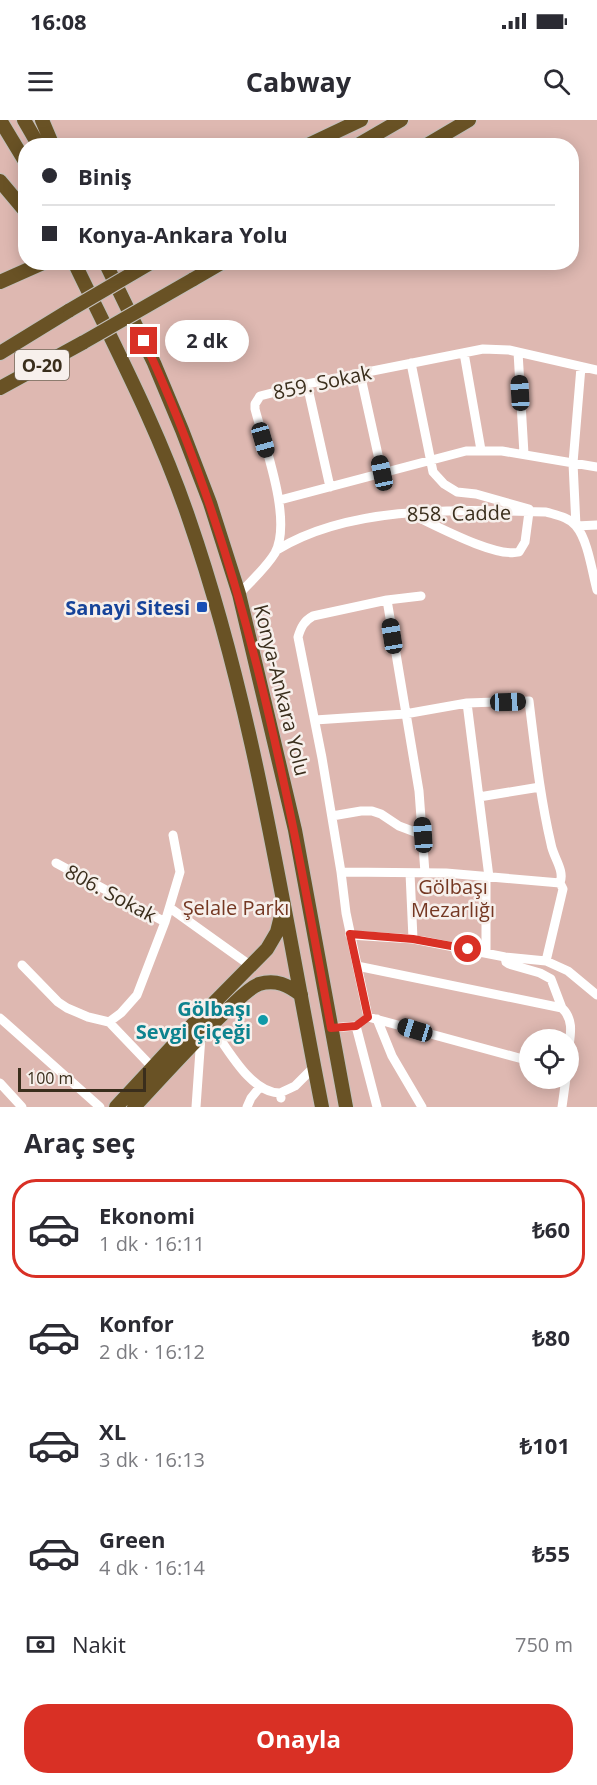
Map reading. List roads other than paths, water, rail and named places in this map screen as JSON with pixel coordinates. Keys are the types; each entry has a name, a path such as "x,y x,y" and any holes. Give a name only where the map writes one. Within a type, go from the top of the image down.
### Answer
{"highway":[{"path":"0,120 18,150"},
{"path":"24,120 34,138"},
{"path":"42,120 50,138"},
{"path":"323,138 362,120"},
{"path":"370,138 401,120"},
{"path":"439,138 469,120"},
{"path":"0,181 18,202"},
{"path":"2,282 28,270"},
{"path":"69,270 98,312"},
{"path":"78,270 155,430 190,520 216,602 238,682 284,903 322,1107"},
{"name":"Konya-Ankara Yolu","path":"109,270 154,363 182,430 210,503 239,594 295,830 346,1107"},
{"name":"O-20","path":"0,353 139,270"},
{"name":"O-20","path":"0,388 210,270"},
{"path":"134,1107 272,941 280,922 284,903"},
{"path":"116,1107 153,1068 256,985 270,982 284,984 302,995"}],"street":[{"name":"859. Sokak","path":"277,550 281,519 280,500 255,404 260,396 307,384 490,349 518,352 597,370"},
{"path":"518,352 524,454"},
{"path":"464,353 482,450"},
{"path":"411,363 433,472 444,484 457,492 476,494 541,512"},
{"path":"581,367 573,463 576,526 582,534 597,590"},
{"path":"360,374 382,473"},
{"path":"307,384 330,487"},
{"path":"280,500 466,451 482,450 524,454 597,467"},
{"path":"409,513 478,544 512,554 519,552 525,542 529,512"},
{"name":"858. Cadde","path":"277,550 299,538 354,521 409,513 541,512 560,516 576,526"},
{"path":"576,526 597,525"},
{"path":"239,594 277,550"},
{"path":"421,596 387,600 313,616 306,619 298,637 315,720 357,966 372,1018 422,1107"},
{"path":"387,600 419,791 425,873"},
{"path":"315,720 405,714 466,703 529,701 540,787 551,847 562,873 560,883 563,889 546,961"},
{"path":"466,703 488,876 486,953"},
{"path":"479,797 540,787"},
{"path":"332,816 372,811 399,826 423,835"},
{"path":"109,1022 121,1013 137,995 170,908 180,872 172,835"},
{"name":"806. Sokak","path":"57,863 165,922"},
{"path":"341,872 488,876 560,883"},
{"path":"410,873 413,939"},
{"name":"806. Sokak","path":"170,908 251,966"},
{"path":"350,934 413,939 505,957 546,961 568,971 597,995"},
{"path":"505,957 509,964 540,973 551,979 562,1008 571,1021 570,1029"},
{"path":"22,965 58,1002 67,1008 88,1017 109,1022 153,1068"},
{"path":"357,966 562,1008"},
{"path":"0,1018 100,1107"},
{"path":"331,1028 356,1026 372,1018 519,1058"},
{"path":"356,1026 376,1107"},
{"path":"202,1028 260,1087 280,1096 295,1086 314,1067"},
{"path":"195,1107 202,1028"},
{"path":"0,1083 20,1106"},
{"path":"247,1107 260,1087"},
{"path":"562,1107 564,1089"}],"place":[{"name":"Sanayi Sitesi","path":"202,607"},
{"name":"Gölbaşı Sevgi Çiçeği","path":"263,1020"}],"park label":[{"name":"Gölbaşı Mezarlığı","path":"453,898"},
{"name":"Şelale Parkı","path":"236,907"}]}
